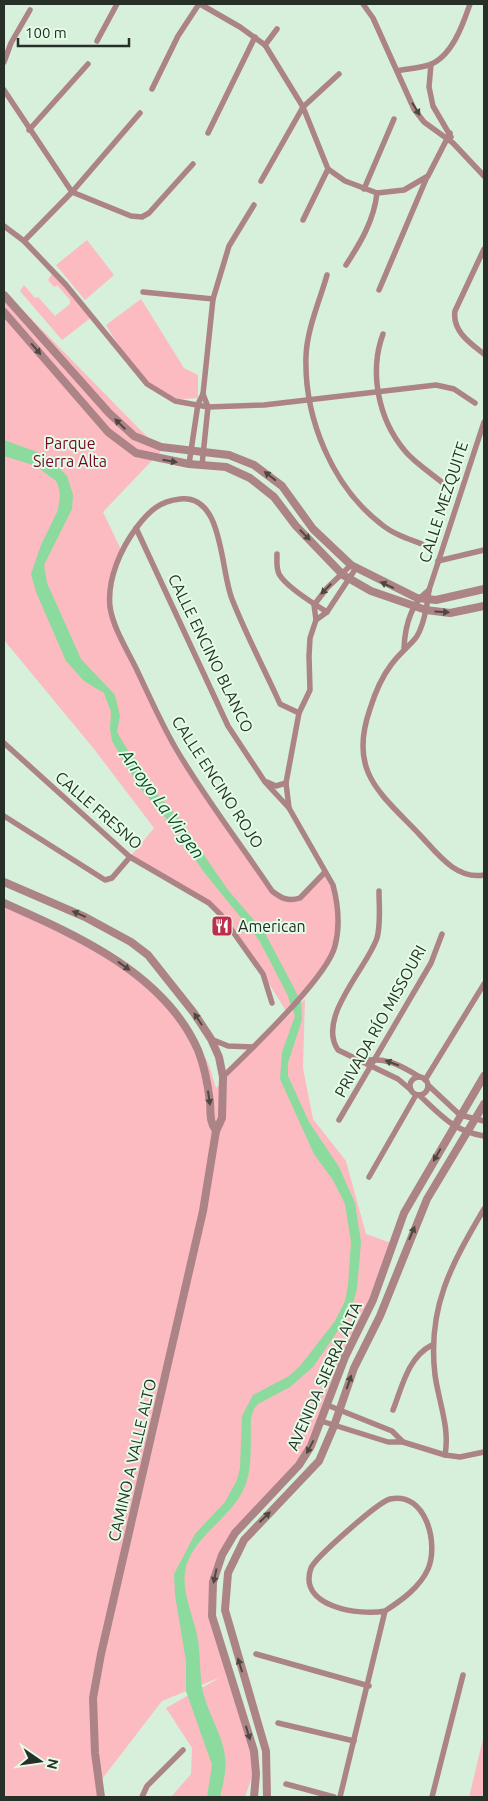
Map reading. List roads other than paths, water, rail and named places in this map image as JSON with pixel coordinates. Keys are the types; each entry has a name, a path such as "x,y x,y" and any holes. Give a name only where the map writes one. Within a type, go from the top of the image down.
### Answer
{"street":[{"path":"97,41 117,4"},
{"path":"152,89 178,36 199,4 255,37 265,45 303,107 328,169 345,182 378,193 404,190 428,176"},
{"path":"363,4 373,18 414,109 424,122 453,144 484,176"},
{"path":"397,71 431,64 451,45 470,4"},
{"path":"4,62 11,43 30,10"},
{"path":"265,45 277,29"},
{"path":"208,134 255,37"},
{"path":"29,130 88,64"},
{"path":"431,64 429,87 433,106 450,133 453,144"},
{"path":"261,181 303,107 339,74"},
{"path":"4,90 72,192 131,216 142,217 149,213 194,164"},
{"path":"24,241 72,192 140,112"},
{"path":"364,189 394,119"},
{"path":"379,290 428,176 450,133"},
{"path":"303,220 328,169"},
{"path":"346,265 371,222 376,209 378,193"},
{"path":"190,464 198,404 203,394 214,299 229,246 254,205"},
{"path":"4,226 24,241 66,285 147,384 165,397 208,407 264,405 443,386 454,389 475,402"},
{"path":"484,249 455,311 454,319 458,330 484,354"},
{"path":"327,275 306,355 310,400 319,436 337,475 360,506 382,525 422,544"},
{"path":"144,292 214,299"},
{"path":"4,295 127,430 140,439 161,447 229,455 242,459 266,473 282,486 313,529 354,567 417,598 428,600 484,589"},
{"path":"4,312 102,425 124,445 143,455 190,464 226,467 239,472 274,497 296,526 346,577 414,607 426,610 450,612 484,606"},
{"path":"383,334 376,359 378,392 386,418 405,452 444,484"},
{"path":"202,465 208,407 203,394"},
{"name":"CALLE MEZQUITE","path":"484,422 428,590 426,610 416,639 404,648 384,674 364,726 362,746 363,763 378,791 445,861 462,873 471,876 484,876"},
{"name":"CALLE ENCINO ROJO","path":"299,713 280,704 276,696 232,598 213,518 206,508 190,499 166,501 151,510 136,528 116,564 110,589 110,607 114,621 175,747 272,891 282,898 300,898 325,872"},
{"name":"CALLE ENCINO BLANCO","path":"136,528 222,714 265,782 289,808"},
{"path":"438,561 484,550"},
{"path":"277,554 280,576 314,605 327,612"},
{"path":"316,620 327,612 346,577 354,567"},
{"path":"223,1077 315,980 335,947 338,931 336,896 325,872 289,808 286,783 299,713 310,690 310,638 316,620 314,605 327,588 346,577"},
{"path":"404,648 405,633 417,598 428,590"},
{"name":"CALLE FRESNO","path":"4,743 130,857 192,892 215,909 263,974 272,1003"},
{"path":"265,782 276,786 286,783"},
{"path":"4,816 105,880 112,878 130,857"},
{"name":"CAMINO A VALLE ALTO","path":"4,882 86,917 131,942 159,967 211,1039 219,1058 223,1077 222,1118 216,1131 195,1250 101,1654 94,1712 95,1753 101,1797"},
{"path":"379,891 377,937 340,1004 333,1026 334,1045 338,1050 371,1068 398,1079 454,1127 467,1133 484,1136"},
{"path":"4,903 85,941 128,970 163,998 183,1021 200,1056 210,1101 211,1124 216,1131"},
{"name":"PRIVADA RÍO MISSOURI","path":"339,1120 431,963 442,934"},
{"path":"415,1093 425,1094 424,1081 484,984"},
{"path":"211,1039 228,1046 253,1047"},
{"path":"361,1061 377,1058 404,1068 424,1081 460,1115 484,1121"},
{"name":"AVENIDA SIERRA ALTA","path":"254,1797 256,1774 254,1752 212,1616 213,1582 216,1568 228,1542 299,1465 311,1446 344,1358 366,1317 384,1272 392,1243 404,1213 484,1076"},
{"path":"369,1177 415,1093 412,1082 424,1081"},
{"name":"AVENIDA SIERRA ALTA","path":"267,1797 266,1751 230,1633 225,1610 225,1590 228,1573 241,1544 313,1468 334,1426 354,1368 380,1316 427,1199 484,1104"},
{"path":"445,1455 447,1430 436,1378 432,1345 440,1300 455,1259 484,1209"},
{"path":"384,1272 395,1276"},
{"path":"393,1410 411,1364 423,1350 432,1345"},
{"path":"326,1405 392,1431 403,1442"},
{"path":"321,1421 388,1442 403,1442 445,1455 460,1457 484,1452"},
{"path":"370,1435 374,1424"},
{"path":"340,1797 369,1686 386,1611 402,1600 420,1582 428,1569 433,1542 425,1517 418,1508 394,1498 376,1506 314,1562 310,1577 315,1594 334,1607 363,1614 386,1611"},
{"path":"256,1654 369,1686"},
{"path":"432,1797 463,1675"},
{"path":"278,1723 354,1742"},
{"path":"142,1797 147,1786 183,1750"},
{"path":"286,1784 334,1797"}],"water":[{"name":"Arroyo La Virgen","path":"4,440 37,452 53,462 67,476 73,495 72,509 44,565 47,583 81,659 115,695 120,716 117,732 146,781 180,820 228,890 265,933 301,1002 302,1020 288,1063 288,1076 309,1122 339,1167 355,1203 361,1242 357,1289 350,1313 313,1367 290,1387 258,1404 254,1409 251,1418 251,1453 248,1478 245,1486 231,1508 195,1548 185,1572 186,1596 198,1642 203,1692 221,1739 225,1756 225,1772 220,1797 207,1797 212,1765 186,1691 186,1661 175,1595 174,1574 195,1534 225,1502 237,1480 240,1468 242,1416 253,1395 289,1376 300,1366 335,1321 345,1301 351,1242 345,1204 333,1180 314,1154 280,1079 282,1052 295,1016 287,994 259,940 203,871 177,831 140,788 112,741 110,729 111,712 104,693 84,681 66,661 36,592 31,574 41,545 58,510 60,495 58,485 56,481 36,466 4,456"}],"place":[{"name":"American","path":"222,926"}],"park label":[{"name":"Parque Sierra Alta","path":"70,452"}]}
